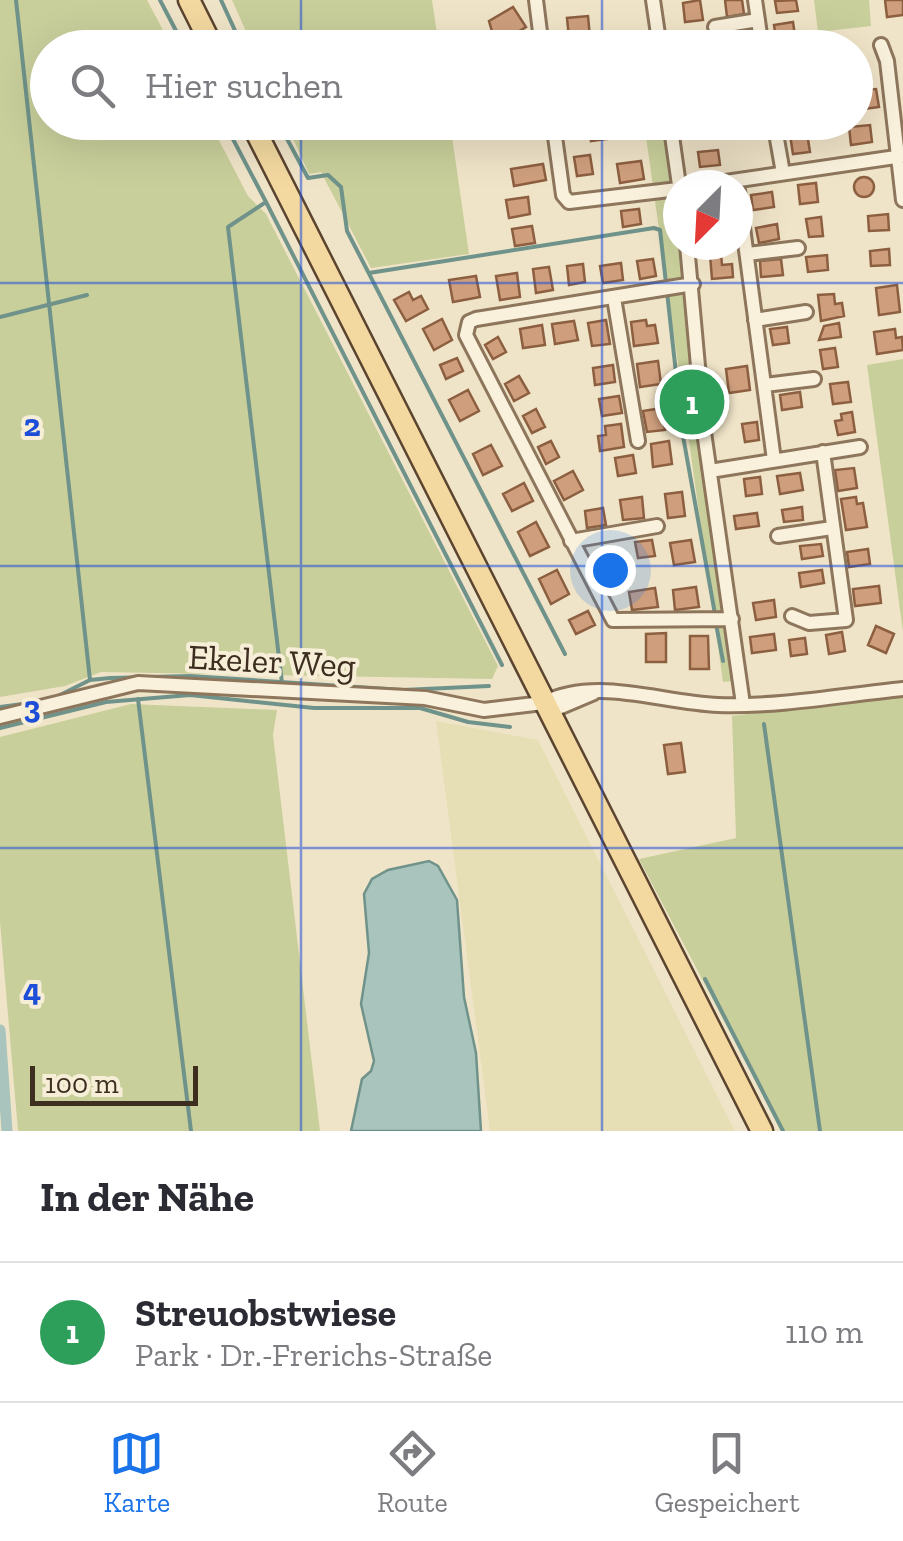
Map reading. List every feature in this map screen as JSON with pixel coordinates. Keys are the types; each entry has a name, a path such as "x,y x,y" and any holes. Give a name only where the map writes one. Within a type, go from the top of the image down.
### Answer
{"main road":[{"path":"190,0 204,30"},
{"path":"260,140 762,1131"}],"street":[{"path":"536,0 540,30"},
{"path":"653,0 657,30"},
{"path":"755,0 759,30"},
{"path":"716,27 758,20"},
{"path":"881,45 887,61 903,200"},
{"path":"554,140 562,195 569,202 663,189"},
{"path":"672,140 676,170"},
{"path":"777,140 783,173"},
{"path":"753,181 900,156"},
{"path":"753,253 798,248"},
{"path":"689,260 710,471 742,704"},
{"path":"749,260 774,460"},
{"path":"692,284 476,319 466,329 613,620 732,618"},
{"path":"614,298 638,441"},
{"path":"755,320 806,312"},
{"path":"764,385 814,379"},
{"path":"710,471 860,448"},
{"path":"792,616 809,623 846,620 823,452"},
{"path":"571,541 658,526"},
{"path":"778,536 832,528"},
{"name":"Ekeler Weg","path":"0,717 138,683 425,698 484,710 543,704 562,694 742,704 903,689"}],"shaded area":[{"path":"436,721 538,740 735,1131 490,1131"}],"green space":[{"path":"0,0 147,0 163,30 30,30 30,140 219,140 248,196 266,214 498,666 492,679 101,672 65,686 0,697"},
{"path":"232,0 432,0 436,30 245,30"},
{"path":"814,0 869,0 871,26 818,30"},
{"path":"294,140 452,140 469,254 371,268 321,172 309,174"},
{"path":"646,140 665,140 669,170 663,170 663,257"},
{"path":"663,260 681,260 735,681 723,682"},
{"path":"903,359 903,632 867,365"},
{"path":"903,694 903,1131 782,1131 639,859 736,838 732,716"},
{"path":"131,704 277,710 273,735 320,1131 18,1131 0,922 0,737"}],"water":[{"path":"429,861 438,866 457,900 464,997 476,1053 481,1131 351,1131 362,1079 371,1071 374,1061 361,1004 369,953 364,894 372,879 388,870"}],"building":[{"path":"700,0 703,20 685,22 683,3"},
{"path":"725,0 742,0 744,14 727,17"},
{"path":"796,0 798,11 777,13 775,1"},
{"path":"885,0 903,0 903,15 887,17"},
{"path":"513,7 526,27 492,30 489,21"},
{"path":"588,16 589,30 568,30 567,18"},
{"path":"793,22 794,30 775,30 774,25"},
{"path":"876,89 879,107 873,108"},
{"path":"791,140 808,140 810,152 793,154"},
{"path":"850,140 872,140 872,142 851,145"},
{"path":"718,150 720,165 700,167 698,152"},
{"path":"590,155 593,174 577,176 574,157"},
{"path":"641,161 644,179 620,183 617,164"},
{"path":"543,164 546,180 514,186 511,169"},
{"path":"860,177 868,177 874,187 868,197 860,197 854,191 854,183"},
{"path":"816,183 818,202 800,204 798,185"},
{"path":"772,192 774,207 753,210 753,195"},
{"path":"528,197 530,214 509,218 506,200"},
{"path":"639,209 641,224 623,227 621,211"},
{"path":"888,214 889,230 869,231 868,216"},
{"path":"821,217 823,236 809,237 806,219"},
{"path":"777,224 779,239 759,243 756,228"},
{"path":"532,226 535,243 515,246 512,229"},
{"path":"889,249 890,265 871,266 870,251"},
{"path":"827,255 828,270 808,272 806,257"},
{"path":"653,259 656,276 640,279 637,261"},
{"path":"781,259 783,275 761,277 760,261"},
{"path":"710,260 732,264 733,277 712,279"},
{"path":"621,263 623,280 603,283 600,266"},
{"path":"583,264 585,282 569,285 567,266"},
{"path":"549,267 553,290 536,293 533,269"},
{"path":"517,273 520,297 500,300 496,276"},
{"path":"476,276 480,297 453,302 449,280"},
{"path":"897,285 900,312 879,315 876,288"},
{"path":"409,292 413,300 421,296 428,309 406,321 394,300"},
{"path":"834,294 835,304 842,303 844,316 821,321 818,295"},
{"path":"442,319 452,340 434,350 423,329"},
{"path":"606,320 610,344 592,346 588,323"},
{"path":"646,320 647,326 655,325 658,343 634,346 631,322"},
{"path":"574,321 578,340 555,344 552,324"},
{"path":"839,323 841,337 819,340 824,326"},
{"path":"542,325 545,345 523,348 520,329"},
{"path":"787,327 789,343 773,345 770,329"},
{"path":"895,329 896,338 902,337 903,350 877,354 874,332"},
{"path":"498,337 506,352 493,359 485,345"},
{"path":"835,348 838,367 823,369 820,350"},
{"path":"457,358 463,371 446,379 440,365"},
{"path":"658,361 661,384 640,387 637,364"},
{"path":"613,365 615,382 595,385 593,368"},
{"path":"747,366 750,390 729,393 726,369"},
{"path":"519,376 529,393 514,401 505,384"},
{"path":"848,382 851,402 833,404 830,384"},
{"path":"468,390 479,411 460,421 449,400"},
{"path":"800,392 802,407 782,410 780,395"},
{"path":"619,396 622,413 602,416 599,399"},
{"path":"662,408 665,430 647,432 643,411"},
{"path":"536,409 545,427 532,433 523,416"},
{"path":"852,412 855,432 838,435 835,421 842,420 841,414"},
{"path":"757,422 759,440 745,442 742,424"},
{"path":"621,424 624,447 600,451 598,436 606,435 605,426"},
{"path":"551,441 559,457 546,464 538,447"},
{"path":"669,441 672,464 653,467 651,444"},
{"path":"491,445 502,466 483,475 473,454"},
{"path":"633,455 636,473 618,476 615,458"},
{"path":"854,468 857,488 838,491 835,470"},
{"path":"573,471 583,490 564,500 554,481"},
{"path":"800,473 803,490 780,494 777,476"},
{"path":"760,477 762,494 746,496 744,479"},
{"path":"524,483 533,501 512,511 503,494"},
{"path":"682,492 685,516 668,518 665,494"},
{"path":"642,497 644,518 623,520 620,500"},
{"path":"856,497 857,504 863,503 867,527 846,530 841,499"},
{"path":"802,507 803,520 784,522 782,510"},
{"path":"603,508 606,525 587,528 585,511"},
{"path":"757,513 759,526 736,529 734,516"},
{"path":"536,522 549,547 530,556 518,532"},
{"path":"652,540 655,556 638,558 635,542"},
{"path":"691,540 695,562 674,565 670,543"},
{"path":"821,544 823,556 802,559 800,546"},
{"path":"612,547 623,568 604,577 594,556"},
{"path":"868,549 870,564 849,567 847,552"},
{"path":"557,570 569,594 551,604 539,579"},
{"path":"822,570 824,583 801,587 799,573"},
{"path":"879,586 881,603 855,606 853,589"},
{"path":"696,587 699,607 675,610 673,590"},
{"path":"655,588 658,607 632,610 629,592"},
{"path":"774,600 776,617 756,620 753,603"},
{"path":"588,611 595,625 576,634 569,620"},
{"path":"876,626 894,634 886,653 868,645"},
{"path":"842,632 845,651 829,654 826,635"},
{"path":"666,633 666,662 646,662 646,634"},
{"path":"774,634 776,650 752,653 750,637"},
{"path":"690,636 708,636 709,669 690,669"},
{"path":"805,638 807,654 791,656 789,640"},
{"path":"681,743 685,772 668,774 664,745"}],"waterway":[{"path":"16,0 30,129"},
{"path":"160,0 176,30"},
{"path":"221,0 235,30"},
{"path":"31,140 90,680"},
{"path":"233,140 266,202 228,227 282,683"},
{"path":"288,140 308,178 328,175 341,187 347,231 565,654"},
{"path":"266,202 502,665"},
{"path":"369,273 654,228 660,230 666,283"},
{"path":"667,292 683,436 715,614"},
{"path":"0,317 87,295"},
{"path":"716,624 723,661"},
{"path":"54,698 90,680 110,678 190,676 403,690 489,686"},
{"path":"0,728 106,702 190,695 314,708 420,708 468,722 510,727"},
{"path":"138,699 191,1131"},
{"path":"0,707 30,703"},
{"path":"764,724 820,1131"},
{"path":"705,979 783,1131"},
{"path":"0,1030 7,1131"}],"place":[{"name":"Streuobstwiese","path":"692,402"}]}
